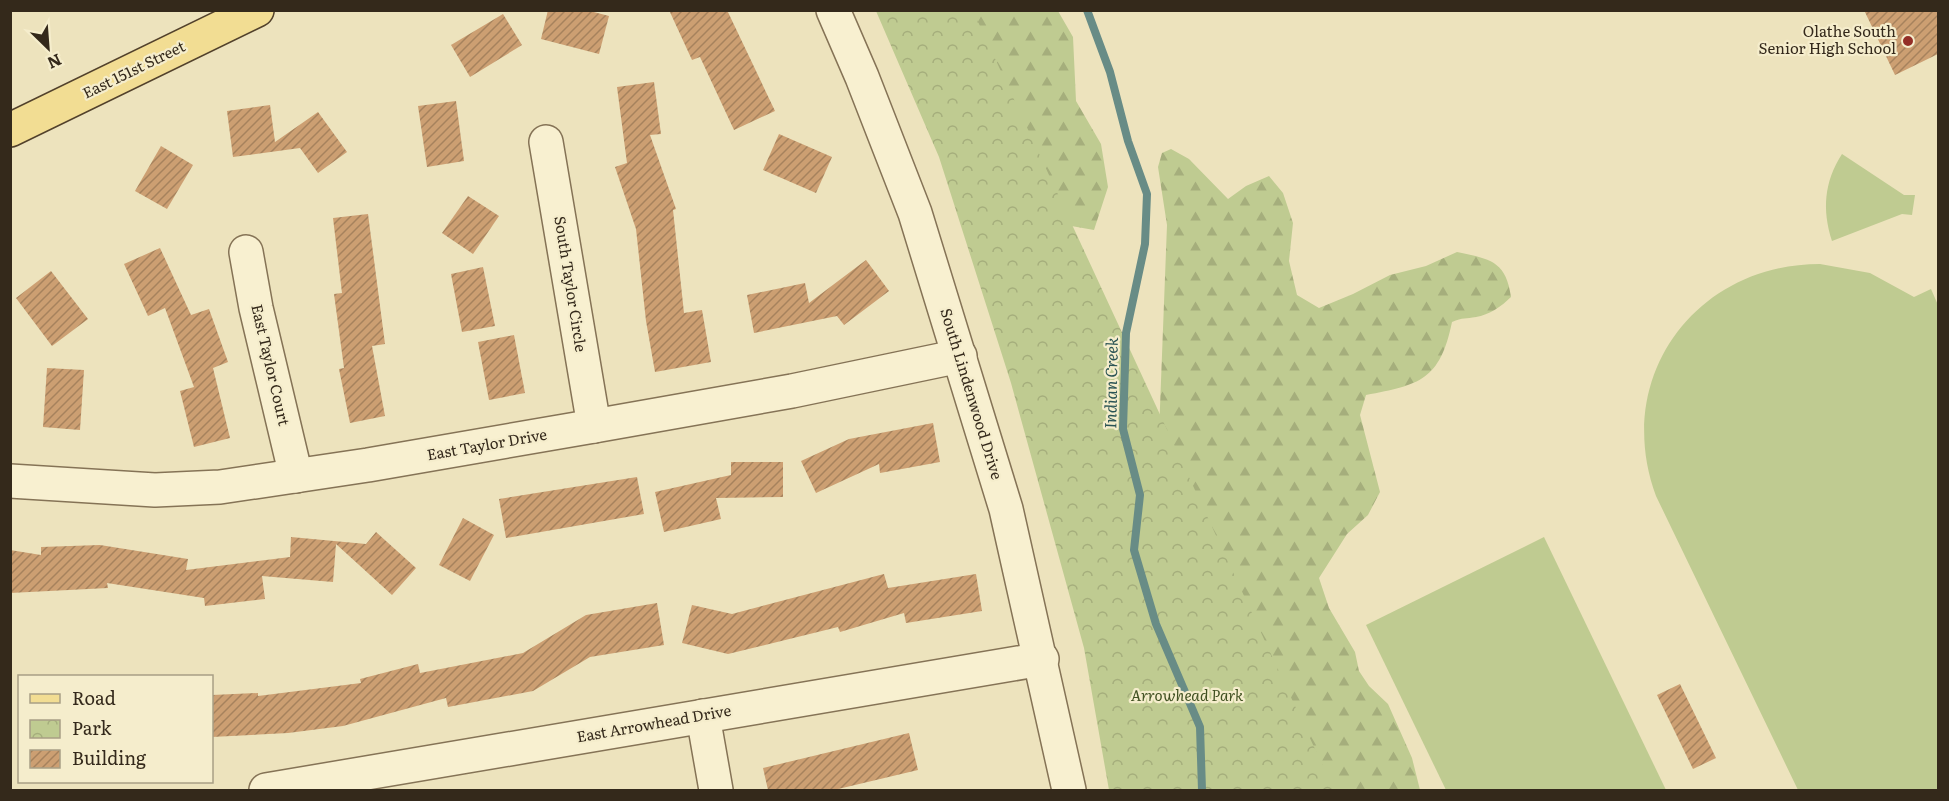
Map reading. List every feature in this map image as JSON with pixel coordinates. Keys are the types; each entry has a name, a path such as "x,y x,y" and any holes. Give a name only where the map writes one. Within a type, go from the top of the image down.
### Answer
{"main road":[{"name":"East 151st Street","path":"10,130 257,10"}],"street":[{"name":"South Lindenwood Drive","path":"833,10 915,213 960,356 1006,509 1042,658 1070,790"},
{"name":"South Taylor Circle","path":"546,142 594,426"},
{"name":"East Taylor Court","path":"246,252 256,308 296,476"},
{"name":"East Taylor Drive","path":"10,481 155,490 220,487 792,391 960,356"},
{"name":"East Arrowhead Drive","path":"266,790 1042,658"},
{"path":"703,716 716,790"}],"green space":[{"name":"Arrowhead Park","path":"876,11 973,11 1334,790 1109,790 1084,648 1011,383 939,157"},
{"path":"900,11 1058,11 1073,37 1076,101 1101,144 1108,187 1094,230 1060,224"},
{"path":"1171,149 1189,159 1228,199 1246,186 1269,176 1283,193 1293,223 1289,261 1297,295 1319,308 1390,275 1426,266 1457,252 1494,263 1505,275 1509,285 1511,297 1499,307 1486,314 1452,322 1441,356 1434,368 1425,376 1401,388 1366,395 1360,415 1380,492 1368,515 1347,534 1319,578 1329,608 1355,652 1359,671 1369,686 1388,704 1412,758 1420,790 1295,790 1159,433 1167,225 1158,167 1162,153"},
{"path":"1842,154 1904,195 1915,195 1912,215 1902,214 1832,241 1827,218 1826,196 1831,175"},
{"path":"1820,264 1870,273 1914,297 1931,289 1938,305 1938,790 1798,790 1656,496 1645,452 1646,410 1656,370 1675,335 1702,306 1736,284 1776,269"},
{"path":"1544,537 1666,790 1446,790 1366,625"}],"building":[{"path":"548,10 586,10 609,16 599,54 541,39"},
{"path":"669,10 727,10 775,111 734,130 700,57 692,60"},
{"name":"Olathe South Senior High School","path":"1864,10 1938,10 1938,54 1895,75"},
{"path":"503,14 522,45 470,77 451,45"},
{"path":"654,82 661,134 650,135 676,209 673,210 684,313 702,310 711,362 655,372 646,321 636,229 615,167 627,163 617,87"},
{"path":"456,101 464,161 427,167 418,106"},
{"path":"270,105 275,142 318,112 347,152 318,173 300,148 233,157 227,111"},
{"path":"779,134 832,157 816,193 763,170"},
{"path":"161,146 193,165 167,209 135,191"},
{"path":"468,196 499,216 473,254 442,233"},
{"path":"368,214 385,344 372,346 385,416 350,423 339,369 344,368 334,294 342,293 333,218"},
{"path":"160,248 191,315 209,309 228,362 213,368 230,438 194,447 180,391 194,387 165,308 148,316 124,264"},
{"path":"866,260 889,291 844,325 837,316 754,333 747,295 805,283 809,303"},
{"path":"483,267 495,326 462,332 451,274"},
{"path":"51,271 88,319 52,346 16,298"},
{"path":"514,335 525,393 489,400 478,342"},
{"path":"47,368 84,370 80,430 43,427"},
{"path":"933,423 940,462 880,473 879,464 816,493 801,461 849,439"},
{"path":"731,462 783,462 783,497 716,498 721,519 664,532 655,492 731,475"},
{"path":"637,477 644,514 506,538 499,499"},
{"path":"463,518 494,535 470,581 439,565"},
{"path":"376,532 416,568 392,595 336,544 333,582 262,576 265,599 205,606 204,598 107,583 108,588 10,593 10,550 41,555 41,547 100,545 188,559 186,570 290,557 291,537 366,544"},
{"path":"884,574 888,588 976,574 982,611 906,623 904,613 840,632 838,627 728,654 682,643 692,605 732,614"},
{"path":"657,603 664,645 590,657 533,691 448,707 446,698 343,726 288,733 213,737 213,695 258,693 258,696 361,683 360,679 418,664 420,673 523,653 586,615"},
{"path":"1680,684 1716,758 1693,769 1657,695"},
{"path":"909,733 918,770 834,790 768,790 763,768"}],"waterway":[{"name":"Indian Creek","path":"1087,10 1110,72 1128,141 1147,194 1145,244 1126,333 1123,429 1140,495 1134,550 1156,624 1200,727 1202,790"}],"place":[{"name":"Olathe South Senior High School","path":"1908,41"}]}
